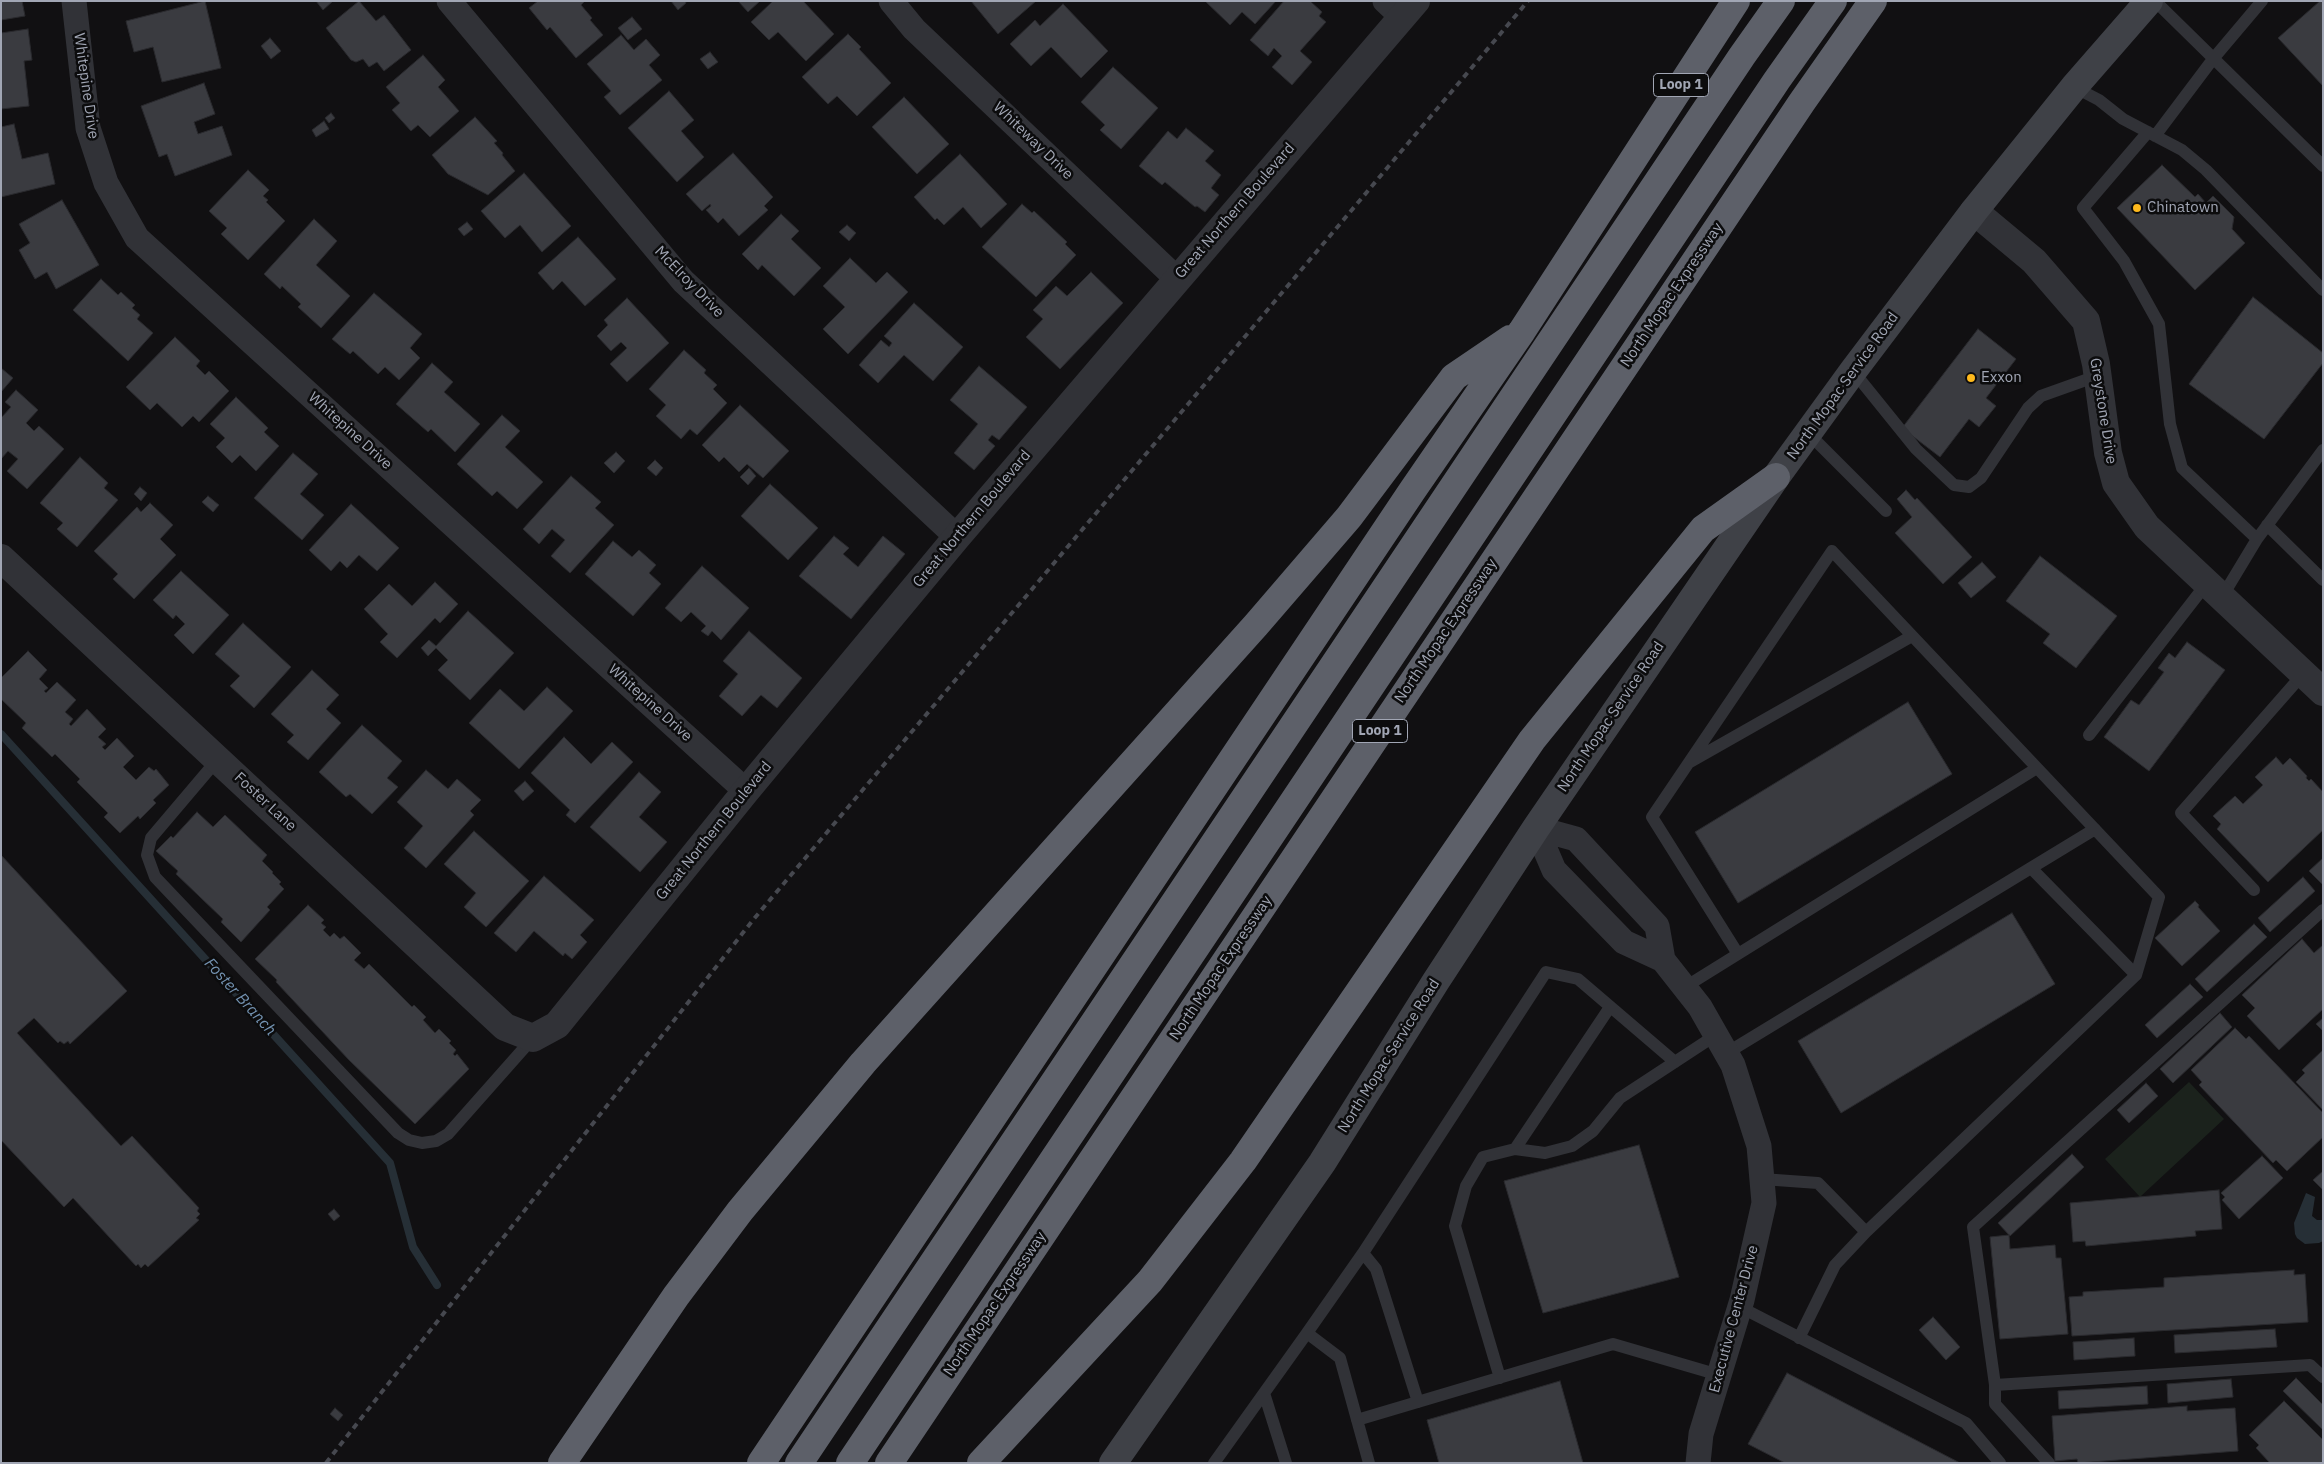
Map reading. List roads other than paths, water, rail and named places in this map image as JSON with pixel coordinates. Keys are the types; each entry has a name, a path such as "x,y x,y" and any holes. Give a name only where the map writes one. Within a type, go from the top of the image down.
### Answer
{"highway":[{"name":"Loop 1","path":"761,1463 1412,491 1522,331 1736,1"},
{"path":"799,1463 1730,73 1781,1"},
{"path":"850,1463 1760,105 1833,1"},
{"name":"North Mopac Expressway","path":"889,1463 1791,118 1873,1"},
{"path":"562,1463 676,1296 734,1219 863,1062 1256,626 1349,517 1454,377 1522,331"},
{"path":"981,1463 1150,1281 1243,1162 1532,740 1703,529 1776,477"}],"main road":[{"name":"North Mopac Service Road","path":"1113,1463 1322,1163 1436,981 1536,828 1776,477 1853,371 1974,211 2074,87 2149,1"}],"street":[{"name":"Whitepine Drive","path":"74,1 88,128 106,183 137,238 746,791"},
{"name":"McElroy Drive","path":"450,1 683,281 956,537"},
{"name":"Whiteway Drive","path":"891,1 914,29 1177,279"},
{"name":"Great Northern Boulevard","path":"533,1038 556,1025 956,537 1177,279 1401,7"},
{"name":"Greystone Drive","path":"1974,211 2034,261 2086,321 2108,453 2116,483 2147,527 2313,683"},
{"name":"Foster Lane","path":"1,558 505,1027 533,1038"},
{"name":"Executive Center Drive","path":"1536,828 1554,870 1624,942 1663,960 1700,1007 1733,1065 1759,1146 1764,1203 1740,1307 1701,1434 1698,1463"},
{"name":"Executive Center Drive","path":"1536,828 1576,839 1657,926 1663,960"}],"lane":[{"path":"2155,1 2323,166"},
{"path":"2256,539 2182,468 2170,424 2159,324 2124,260 2083,208 2151,134 2262,1"},
{"path":"2074,87 2151,134 2182,150 2206,170 2323,290"},
{"path":"1853,371 1916,448 1954,485 1969,487 1981,478 2028,408 2040,396 2096,376"},
{"path":"1808,433 1886,511"},
{"path":"2089,735 2256,539 2323,450"},
{"path":"2267,525 2320,572"},
{"path":"1738,954 1652,817 1832,551 2159,896 2136,975 1866,1232 1835,1265 1799,1338"},
{"path":"1688,763 1912,636"},
{"path":"2254,890 2181,813 2313,683"},
{"path":"218,759 151,838 147,855 155,877 398,1133 410,1140 422,1143 436,1141 448,1134 533,1038"},
{"path":"1685,988 2037,768"},
{"path":"1500,1378 1454,1226 1466,1186 1483,1157 1515,1149 1545,1153 1572,1146 1593,1131 1620,1098 1645,1079 1675,1062 1721,1045 2031,868 2095,829"},
{"path":"2031,868 2136,975"},
{"path":"2049,1463 1996,1404 1973,1227 2323,910"},
{"path":"1214,1463 1363,1253 1546,972 1578,979 1675,1062"},
{"path":"1515,1149 1610,1007"},
{"path":"1762,1179 1818,1183 1866,1232"},
{"path":"1363,1253 1376,1269 1418,1402"},
{"path":"1740,1307 1966,1423 2000,1463"},
{"path":"1308,1333 1340,1358 1370,1463"},
{"path":"1357,1420 1613,1344 1719,1375"},
{"path":"1995,1385 2310,1364 2323,1377"},
{"path":"1264,1393 1286,1463"}],"waterway":[{"name":"Foster Branch","path":"1,734 390,1163 413,1247 437,1285"}],"railway":[{"path":"326,1463 753,920 1528,1"}],"place":[{"name":"Chinatown","path":"2137,208"},
{"name":"Exxon","path":"1971,378"}]}
